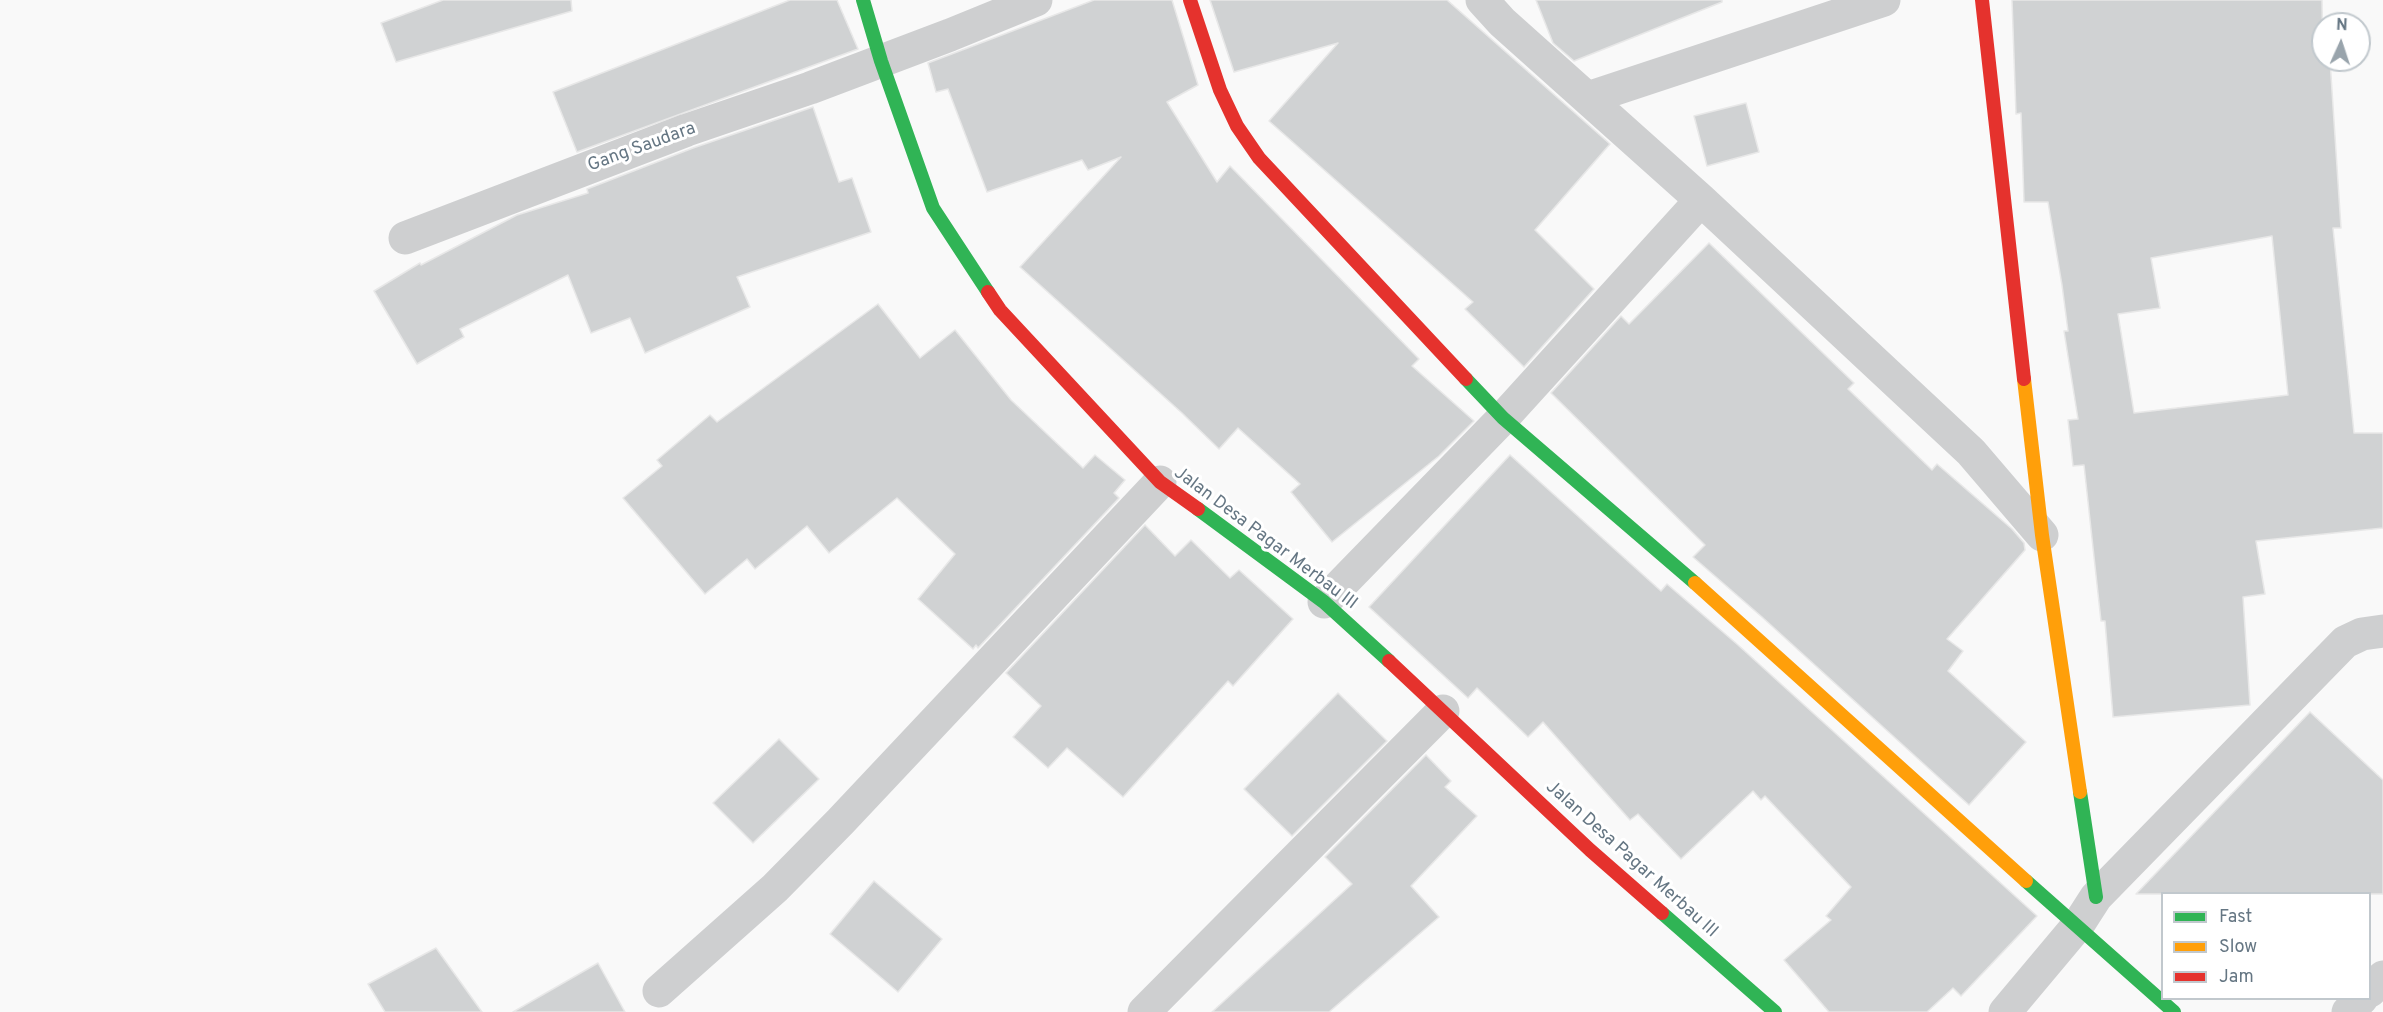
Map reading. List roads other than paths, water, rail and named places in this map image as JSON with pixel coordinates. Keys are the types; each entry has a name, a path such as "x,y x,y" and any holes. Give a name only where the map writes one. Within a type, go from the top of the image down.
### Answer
{"street":[{"name":"Jalan Desa Pagar Merbau III","path":"863,0 881,61 933,208 1000,310 1160,482 1324,602 1590,850 1775,1012"},
{"name":"Gang Saudara","path":"405,238 677,134 881,61 1036,0"},
{"path":"1190,0 1220,90 1237,126 1259,158 1503,417 1750,631 1953,816 2174,1012"},
{"path":"1482,0 1502,22 1701,200 1971,452 2042,535"},
{"path":"1588,98 1884,0"},
{"path":"1982,0 2042,535 2096,897"},
{"path":"1324,602 1503,417 1701,200"},
{"path":"659,991 775,888 840,822 1160,482"},
{"path":"2005,1012 2078,926 2096,897 2345,642 2362,634 2383,631"},
{"path":"1144,1012 1443,711"},
{"path":"2371,990 2383,977"},
{"path":"2348,1012 2361,1000"}]}
